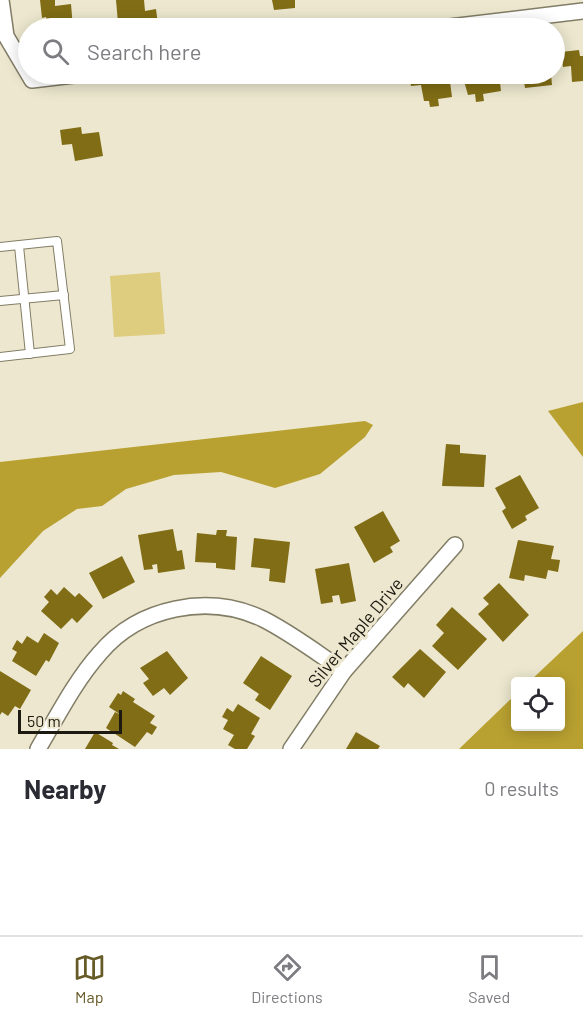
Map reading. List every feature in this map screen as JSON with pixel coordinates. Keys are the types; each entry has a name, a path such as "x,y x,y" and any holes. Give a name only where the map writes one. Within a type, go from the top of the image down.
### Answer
{"street":[{"path":"1,0 6,36 18,56"},
{"path":"525,18 583,11"},
{"name":"Silver Maple Drive","path":"291,749 344,671 455,545"},
{"path":"38,749 102,650 131,627 166,611 205,606 246,612 282,630 344,671"}],"lane":[{"path":"0,247 57,241 70,349 0,357"},
{"path":"19,246 30,354"},
{"path":"0,301 64,295"}],"shaded area":[{"path":"160,272 165,334 114,337 110,276"},
{"path":"583,402 583,457 548,411"},
{"path":"365,421 373,425 365,437 320,474 275,488 221,472 174,475 126,489 102,506 77,509 43,531 0,578 0,462"},
{"path":"583,631 583,749 459,749 511,699 511,731 565,731 565,677 534,677"}],"building":[{"path":"40,0 55,0 55,6 71,4 72,18 42,18"},
{"path":"116,0 144,0 145,11 156,9 157,18 118,18"},
{"path":"272,0 295,0 295,8 274,10"},
{"path":"579,50 580,56 583,56 583,81 572,82 571,66 565,67 565,52"},
{"path":"411,84 450,84 452,97 438,99 439,106 430,107 429,101 424,101 421,85 411,86"},
{"path":"465,84 500,84 501,91 483,94 484,101 476,102 475,94 468,95"},
{"path":"524,84 552,84 552,85 525,88"},
{"path":"81,127 82,134 99,132 103,156 75,161 72,144 62,145 60,130"},
{"path":"446,444 460,445 460,453 486,455 484,487 442,486"},
{"path":"520,475 539,508 525,516 527,520 512,529 502,511 506,508 495,488"},
{"path":"383,511 400,541 390,547 393,552 374,563 354,527"},
{"path":"173,529 177,551 182,550 185,569 158,573 157,564 152,565 153,569 144,570 138,535"},
{"path":"217,530 227,530 226,536 237,537 235,570 216,568 216,563 195,562 197,533 216,535"},
{"path":"254,538 290,542 285,583 269,581 270,569 251,567"},
{"path":"518,540 554,546 551,559 560,560 558,572 548,570 546,579 525,575 524,581 509,578"},
{"path":"122,556 135,582 103,599 89,573"},
{"path":"349,563 356,601 341,604 339,595 332,596 333,602 321,604 315,569"},
{"path":"499,583 529,615 503,642 478,614 489,604 483,598"},
{"path":"64,587 75,597 79,593 93,606 77,623 72,618 61,629 41,611 49,602 44,597 51,589 57,595"},
{"path":"452,607 487,639 458,670 432,646 444,633 436,625"},
{"path":"44,633 59,643 49,662 46,660 36,676 12,661 17,652 12,649 17,640 22,644 27,636 38,643"},
{"path":"420,649 446,672 424,698 408,683 404,688 392,677"},
{"path":"167,651 188,678 170,695 164,688 153,696 143,683 149,679 140,668"},
{"path":"261,656 292,676 270,710 255,700 259,694 243,683"},
{"path":"0,671 31,690 20,709 15,706 8,716 2,712 0,715"},
{"path":"123,691 135,699 133,702 155,716 150,723 157,727 152,735 147,732 135,747 106,728 115,712 121,715 109,707 118,693 121,695"},
{"path":"238,704 260,718 251,734 255,736 247,749 235,749 228,745 234,735 223,729 228,720 222,717 227,708 233,712"},
{"path":"95,732 113,743 112,745 119,749 85,749"},
{"path":"356,732 380,746 378,749 346,749"}]}
